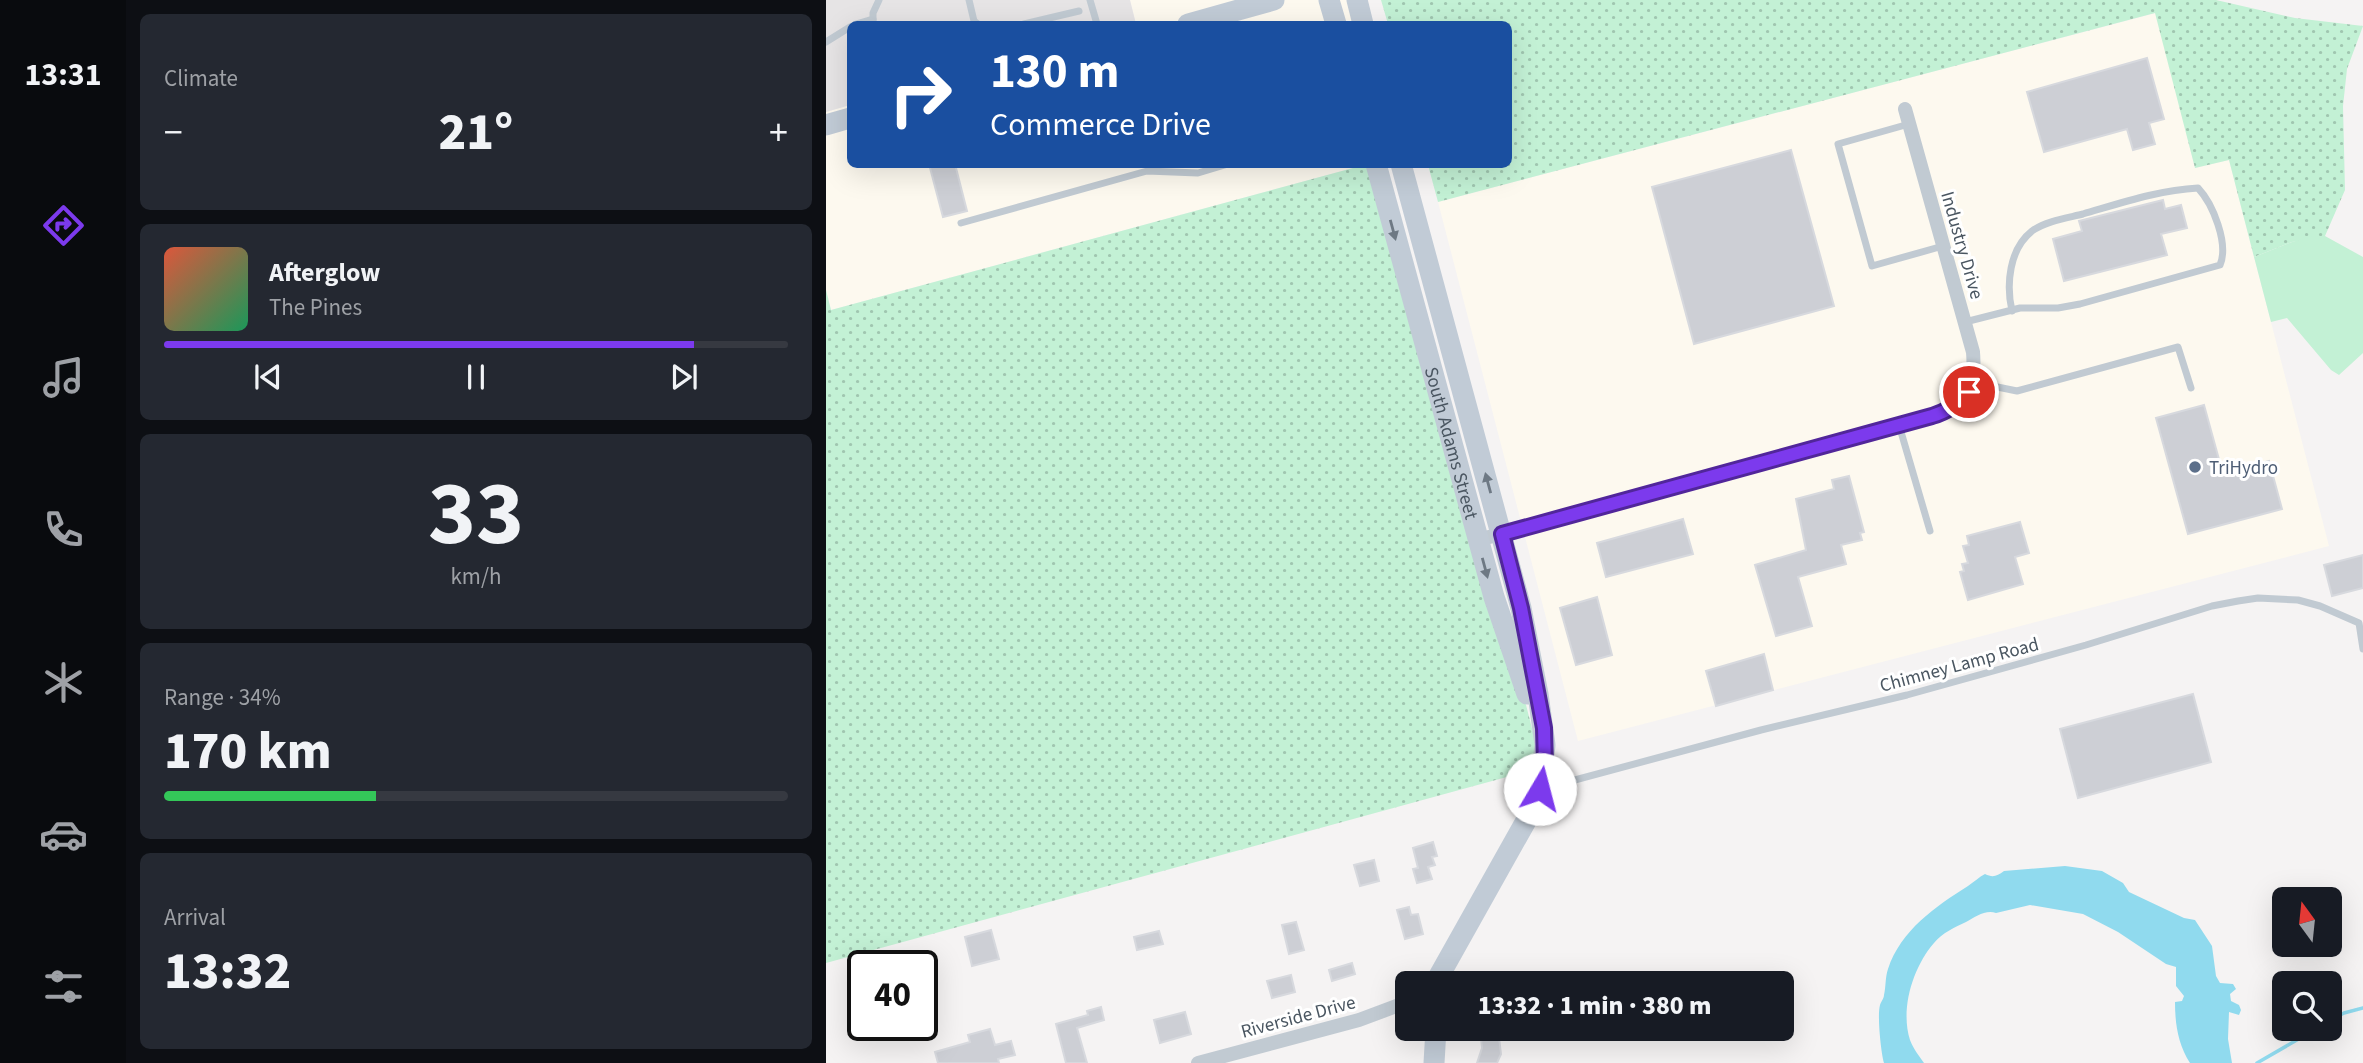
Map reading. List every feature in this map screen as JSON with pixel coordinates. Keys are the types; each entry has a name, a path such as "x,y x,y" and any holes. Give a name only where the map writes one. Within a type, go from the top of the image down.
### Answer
{"street":[{"path":"1199,21 1274,0"},
{"path":"1329,0 1335,21"},
{"path":"1357,0 1362,21"},
{"name":"Industry Drive","path":"1905,109 1973,352 1971,387"},
{"path":"826,125 847,119"},
{"name":"South Adams Street","path":"1377,168 1505,631 1528,694 1541,717"},
{"name":"South Adams Street","path":"1402,168 1521,608 1545,745 1540,789 1518,839 1442,971"},
{"path":"1478,540 1947,411 1960,402 1971,387"},
{"name":"Riverside Drive","path":"1198,1063 1359,1020 1395,1006"},
{"path":"1434,1063 1435,1041"}],"lane":[{"path":"873,21 873,13 879,0"},
{"path":"969,0 974,21"},
{"path":"1090,0 1096,21"},
{"path":"1036,21 1079,10"},
{"path":"826,42 847,29"},
{"path":"1909,124 1839,144 1872,266 1944,246"},
{"path":"961,223 1147,172 1198,173 1215,168"},
{"path":"1965,322 2012,311 2080,304 2220,265 2224,245 2208,199 2198,188 2160,192 2053,222 2032,231 2014,257 2009,283 2012,311"},
{"path":"1971,387 2017,391 2178,347 2191,388"},
{"path":"1899,425 1930,531"},
{"name":"Chimney Lamp Road","path":"1540,789 1761,730 1907,695 2086,645 2212,606 2238,601 2281,598 2320,606 2359,623 2363,649"}],"shaded area":[{"path":"826,0 1130,0 1135,21 847,21 847,106 826,112"},
{"path":"1130,0 1362,0 1368,21 1135,21"},
{"path":"2156,13 2195,168 2229,160 2329,546 1578,741 1438,202"},
{"path":"847,106 847,168 1353,168 831,310 826,290 826,112"}],"green space":[{"path":"1381,0 2216,0 2295,18 2363,26 2347,69 2343,106 2345,190 2325,236 2292,242 2254,257 2229,160 2195,168 2155,13 1438,202 1429,168 1512,168 1512,21 1387,21"},
{"path":"1353,168 1370,168 1525,701 1535,740 1536,769 874,950 847,950 847,957 826,963 826,290 831,310"},
{"path":"2313,236 2325,236 2363,257 2363,353 2339,375 2331,370 2287,318 2271,322 2254,257"}],"water":[{"path":"2065,866 2102,871 2123,883 2129,892 2184,918 2195,920 2212,946 2216,976 2220,983 2233,984 2236,989 2230,994 2231,1001 2239,1005 2241,1010 2239,1015 2229,1012 2228,1039 2232,1063 2190,1063 2180,1041 2177,1026 2175,1002 2182,1001 2184,996 2176,986 2176,967 2166,964 2118,932 2083,914 2030,905 1981,914 1937,939 1920,964 1908,1002 1907,1028 1910,1040 1924,1063 1884,1063 1880,1005 1888,969 1910,931 1943,902 1985,874 1993,876 2004,871"}],"building":[{"path":"2147,58 2164,119 2149,123 2155,144 2133,150 2127,129 2044,152 2027,92"},
{"path":"1791,150 1834,306 1694,344 1652,187"},
{"path":"930,168 956,168 967,211 943,217"},
{"path":"2163,200 2165,209 2181,205 2187,228 2161,234 2167,255 2064,281 2053,239 2082,231 2079,221"},
{"name":"TriHydro","path":"2204,405 2223,474 2269,461 2282,509 2188,534 2156,418"},
{"path":"1849,476 1864,532 1860,533 1862,540 1841,545 1846,564 1798,577 1812,626 1776,636 1755,565 1806,550 1796,499 1834,489 1832,480"},
{"path":"1683,519 1693,554 1606,577 1597,543"},
{"path":"2020,522 2029,553 2015,557 2023,584 1968,600 1960,572 1964,571 1962,564 1968,563 1963,546 1969,545 1967,536"},
{"path":"2363,555 2363,588 2332,596 2324,565"},
{"path":"1597,597 1612,655 1576,665 1560,608"},
{"path":"1764,654 1773,690 1716,706 1706,671"},
{"path":"2193,694 2211,762 2078,798 2060,729"},
{"path":"1433,842 1437,856 1432,857 1435,865 1428,867 1432,879 1417,883 1413,869 1418,868 1413,848"},
{"path":"1374,860 1379,881 1360,886 1354,865"},
{"path":"1409,907 1411,915 1418,914 1423,934 1405,939 1397,910"},
{"path":"1296,922 1304,950 1289,954 1282,925"},
{"path":"991,930 999,959 972,966 965,937"},
{"path":"1159,931 1163,944 1137,950 1134,937"},
{"path":"1352,963 1355,974 1332,981 1329,970"},
{"path":"1291,975 1295,992 1272,998 1267,981"},
{"path":"1101,1007 1104,1020 1077,1028 1087,1063 1066,1063 1056,1024 1088,1015 1087,1011"},
{"path":"1185,1012 1191,1034 1160,1043 1154,1020"},
{"path":"990,1029 995,1045 1011,1041 1015,1055 998,1059 999,1063 938,1063 935,1052 970,1042 968,1035"},
{"path":"1481,1041 1499,1041 1501,1054 1497,1063 1477,1063"}],"waterway":[{"path":"2342,1014 2363,1008"},
{"path":"2257,1063 2295,1041"}],"place":[{"name":"TriHydro","path":"2195,467"}],"route":[{"path":"1540,789 1545,765 1544,728 1521,608 1502,534 1932,416 1947,411 1969,392"}]}
